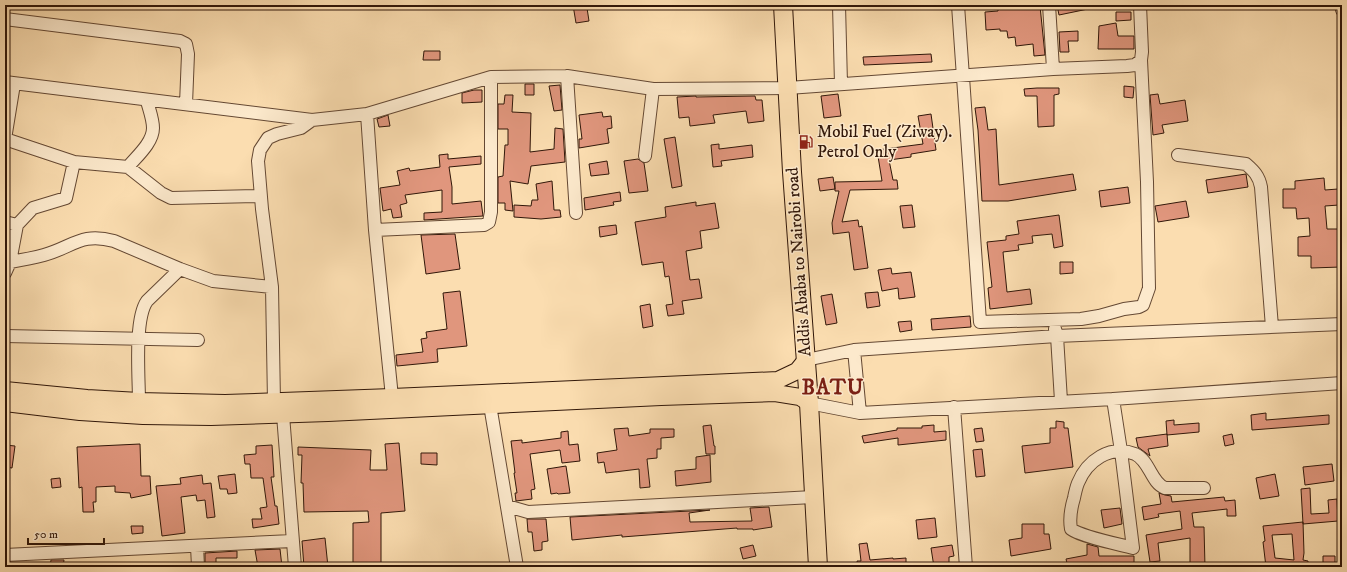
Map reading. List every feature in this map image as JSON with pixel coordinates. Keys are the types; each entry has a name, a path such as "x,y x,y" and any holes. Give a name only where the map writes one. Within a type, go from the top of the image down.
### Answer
{"highway":[{"name":"Addis Ababa to Nairobi road","path":"783,5 809,403 818,567"}],"main road":[{"path":"5,403 80,412 143,416 211,416 392,397 778,380 797,371 806,360"},
{"path":"5,390 87,398 225,403 279,408 490,405 774,393 800,397 809,403"}],"street":[{"path":"839,5 841,84"},
{"path":"958,5 980,322 1081,319 1139,307 1143,305 1146,300 1149,288 1140,5"},
{"path":"1049,5 1053,69"},
{"path":"1341,5 1342,10"},
{"path":"5,19 180,41 186,44 188,54 186,104"},
{"path":"260,196 171,198 161,193 128,167 74,162 5,139 10,83 146,101 186,104 312,120 367,114 491,77 566,76 653,89 788,88 1053,69 1127,66 1135,65 1141,60"},
{"path":"566,76 576,213"},
{"path":"375,230 484,225 489,222 491,212 491,77"},
{"path":"645,156 653,89"},
{"path":"128,167 150,139 153,129 152,119 146,101"},
{"path":"367,114 375,230 392,397"},
{"path":"295,567 279,408 272,287 260,196 258,161 260,150 264,141 277,134 301,128 312,120"},
{"path":"1178,154 1246,164 1258,176 1261,187 1272,327"},
{"path":"74,162 66,198 33,208 11,223 8,267 45,255 82,240 96,238 114,241 180,269 213,281 272,287"},
{"path":"139,401 139,339 143,307 147,301 180,269"},
{"path":"1052,320 1057,336 1061,401"},
{"path":"806,360 854,350 1057,336 1342,324"},
{"path":"5,336 198,340"},
{"path":"854,350 860,414"},
{"path":"809,403 860,414 954,407 1112,399 1342,383"},
{"path":"502,392 490,405 517,567"},
{"path":"1112,399 1121,451 1133,548 1088,536 1075,532 1071,529 1071,510 1078,483 1088,468 1101,455 1106,453 1121,451 1135,454 1144,461 1161,487 1169,489 1204,488"},
{"path":"954,407 966,567"},
{"path":"507,506 528,512 813,497"},
{"path":"510,524 528,512"},
{"path":"5,555 292,541"},
{"path":"197,546 198,567"}],"building":[{"path":"573,5 582,5 582,9 587,8 589,21 576,23"},
{"path":"998,5 1040,6 1045,55 1034,56 1033,44 1016,46 1015,37 1008,38 1007,31 1000,31 1000,29 986,30 985,12 998,11"},
{"path":"1057,5 1088,5 1088,9 1059,15"},
{"path":"1116,12 1131,12 1131,20 1116,21"},
{"path":"1116,23 1118,36 1134,36 1134,49 1098,49 1099,26"},
{"path":"1078,31 1078,41 1068,41 1069,52 1060,52 1059,32"},
{"path":"424,51 440,51 440,60 423,60"},
{"path":"931,54 932,62 864,65 863,57"},
{"path":"525,84 534,84 534,95 525,95"},
{"path":"560,85 562,110 554,111 549,86"},
{"path":"1124,86 1134,87 1133,98 1124,97"},
{"path":"1059,88 1059,94 1054,95 1054,126 1038,127 1037,96 1025,96 1024,89"},
{"path":"482,90 482,102 462,103 462,93"},
{"path":"838,94 841,116 824,118 821,96"},
{"path":"1158,94 1160,104 1185,100 1188,121 1162,125 1164,133 1153,135 1150,95"},
{"path":"505,95 513,95 512,112 531,113 530,152 554,149 555,128 563,129 565,162 531,166 528,184 510,181 513,211 505,210 505,203 498,203 498,177 503,176 505,145 508,145 508,129 498,129 498,104 504,104"},
{"path":"755,96 756,100 762,100 764,121 748,123 746,111 713,115 715,123 690,126 689,117 679,118 677,97"},
{"path":"985,107 988,130 996,129 999,185 1073,174 1076,190 1008,201 982,201 978,130 975,108"},
{"path":"602,112 603,117 611,116 612,128 607,129 609,143 579,148 579,139 582,139 579,115"},
{"path":"931,114 936,150 911,154 911,157 889,160 893,180 897,180 898,189 850,190 842,222 858,220 859,227 862,226 868,268 854,270 849,232 833,234 832,223 839,191 835,191 835,182 882,181 877,150 923,144 918,116"},
{"path":"388,115 390,126 379,127 377,119"},
{"path":"675,137 682,186 672,188 664,139"},
{"path":"719,144 719,149 752,145 753,157 721,161 722,166 713,167 711,145"},
{"path":"448,154 448,159 481,156 481,164 449,167 452,187 452,204 481,201 483,216 424,220 424,213 442,212 442,190 405,195 407,203 400,205 402,217 393,218 391,209 383,211 380,188 400,185 397,171 409,168 410,171 440,167 439,155"},
{"path":"638,159 644,163 648,191 629,193 624,161"},
{"path":"607,161 609,174 591,176 589,164"},
{"path":"1246,174 1248,187 1208,193 1206,180"},
{"path":"833,177 835,189 820,191 818,179"},
{"path":"1324,178 1325,190 1338,189 1339,205 1325,206 1327,229 1339,229 1341,267 1311,268 1311,256 1298,256 1298,237 1310,236 1309,218 1297,219 1296,208 1283,208 1283,189 1295,189 1295,181"},
{"path":"552,181 554,210 560,210 561,217 541,219 514,217 514,205 531,206 532,200 538,200 536,184"},
{"path":"1128,187 1130,203 1101,207 1099,191"},
{"path":"620,192 621,201 613,202 614,205 585,210 584,198"},
{"path":"1186,201 1189,217 1158,222 1155,206"},
{"path":"696,202 696,206 715,203 719,228 700,231 702,248 686,251 690,280 699,279 702,298 682,301 684,314 668,316 666,305 673,304 669,276 665,277 663,262 642,265 635,222 666,217 665,207"},
{"path":"912,205 915,227 903,228 900,206"},
{"path":"1059,215 1063,246 1054,248 1052,234 1032,236 1033,243 1018,245 1019,250 1003,252 1007,292 1030,289 1032,304 990,309 988,288 992,287 987,242 1006,240 1006,236 1019,234 1017,221"},
{"path":"616,225 617,234 600,237 599,227"},
{"path":"455,234 460,269 426,274 421,235"},
{"path":"1060,262 1073,262 1073,273 1060,274"},
{"path":"891,268 892,274 911,272 915,297 899,299 898,288 882,291 878,270"},
{"path":"460,291 467,346 437,349 438,362 397,366 396,355 423,352 421,339 427,338 426,332 447,329 443,293"},
{"path":"878,292 880,306 867,308 865,293"},
{"path":"832,294 837,323 826,325 821,296"},
{"path":"650,304 653,326 643,328 640,306"},
{"path":"970,316 971,327 932,330 931,319"},
{"path":"911,321 912,330 900,332 898,322"},
{"path":"1266,413 1266,420 1329,415 1329,424 1252,430 1251,415"},
{"path":"1174,420 1174,425 1199,423 1199,432 1167,435 1166,421"},
{"path":"1056,421 1064,422 1064,428 1068,428 1073,467 1025,473 1022,446 1050,443 1050,428 1056,428"},
{"path":"711,425 715,454 706,454 703,426"},
{"path":"934,425 934,432 946,431 946,440 898,445 898,438 864,443 862,436 897,430 897,428 922,428 922,426"},
{"path":"628,428 629,436 650,433 650,429 674,429 674,437 661,438 661,449 657,449 657,458 647,459 650,487 640,488 639,469 606,473 604,462 598,463 597,453 617,450 614,429"},
{"path":"982,428 984,441 976,442 974,429"},
{"path":"568,431 569,445 578,444 580,461 562,463 560,450 530,454 535,489 531,490 532,499 516,501 515,493 517,493 511,441 522,440 522,443 561,438 561,432"},
{"path":"1167,434 1168,446 1148,449 1150,456 1138,447 1136,438"},
{"path":"1232,434 1234,444 1225,446 1223,436"},
{"path":"399,443 405,511 381,513 381,567 353,567 353,523 369,522 368,511 304,512 303,483 301,483 302,455 298,455 298,447 371,450 370,470 387,470 385,444"},
{"path":"140,444 141,476 150,476 151,494 131,498 130,493 115,492 115,486 96,487 96,502 93,502 94,512 83,512 82,487 79,488 77,447"},
{"path":"5,445 15,446 12,468 5,467"},
{"path":"272,445 274,477 271,477 279,524 253,528 252,519 262,519 260,508 267,507 263,478 251,478 250,464 245,464 244,455 256,454 256,446"},
{"path":"982,449 985,476 976,477 973,450"},
{"path":"421,453 437,453 437,465 421,464"},
{"path":"710,455 711,482 676,486 675,471 696,469 696,457"},
{"path":"1332,464 1334,481 1305,485 1303,467"},
{"path":"566,466 570,493 551,494 547,469"},
{"path":"235,474 237,493 228,494 227,489 220,489 218,476"},
{"path":"1275,474 1279,496 1260,499 1256,478"},
{"path":"202,475 203,484 211,483 215,517 207,518 205,500 197,501 196,495 181,497 185,533 162,536 156,486 181,484 180,478"},
{"path":"60,478 61,487 52,488 51,479"},
{"path":"1310,488 1311,514 1329,513 1328,500 1337,499 1338,521 1303,524 1301,489"},
{"path":"1159,493 1171,496 1172,502 1224,497 1225,501 1235,500 1236,516 1227,516 1227,509 1192,513 1194,527 1204,527 1205,567 1190,567 1190,538 1158,543 1160,561 1150,562 1146,535 1182,529 1180,511 1158,514 1159,517 1144,520 1142,507 1161,504"},
{"path":"769,507 772,527 753,530 737,528 622,537 622,535 572,540 570,517 710,510 689,513 690,522 752,521 750,508"},
{"path":"1120,508 1122,524 1104,528 1101,510"},
{"path":"935,518 937,537 918,539 916,520"},
{"path":"527,519 546,519 548,541 542,542 542,550 534,551 532,532 528,532"},
{"path":"1303,522 1303,560 1308,561 1308,567 1266,567 1263,526","holes":["1292,534 1294,560 1275,558 1272,535"]},
{"path":"1022,524 1044,524 1044,534 1049,534 1051,549 1011,556 1009,540 1022,538"},
{"path":"131,526 143,526 143,533 132,534"},
{"path":"325,538 328,567 304,567 302,541"},
{"path":"867,543 870,560 906,558 906,566 858,567 857,561 861,561 859,544"},
{"path":"1087,544 1098,547 1099,556 1134,556 1134,567 1068,567 1066,559 1087,555"},
{"path":"753,545 756,556 743,559 740,548"},
{"path":"952,545 954,556 949,557 949,567 934,567 931,548"},
{"path":"280,549 282,567 258,567 255,550"},
{"path":"237,551 237,558 216,558 216,564 205,564 205,553"},
{"path":"1323,556 1335,556 1335,567 1323,567"},
{"path":"51,560 64,560 63,567 50,567"}],"place":[{"name":"Mobil Fuel (Ziway). Petrol Only","path":"806,142"}],"district":[{"name":"BATU","path":"833,388"}]}
